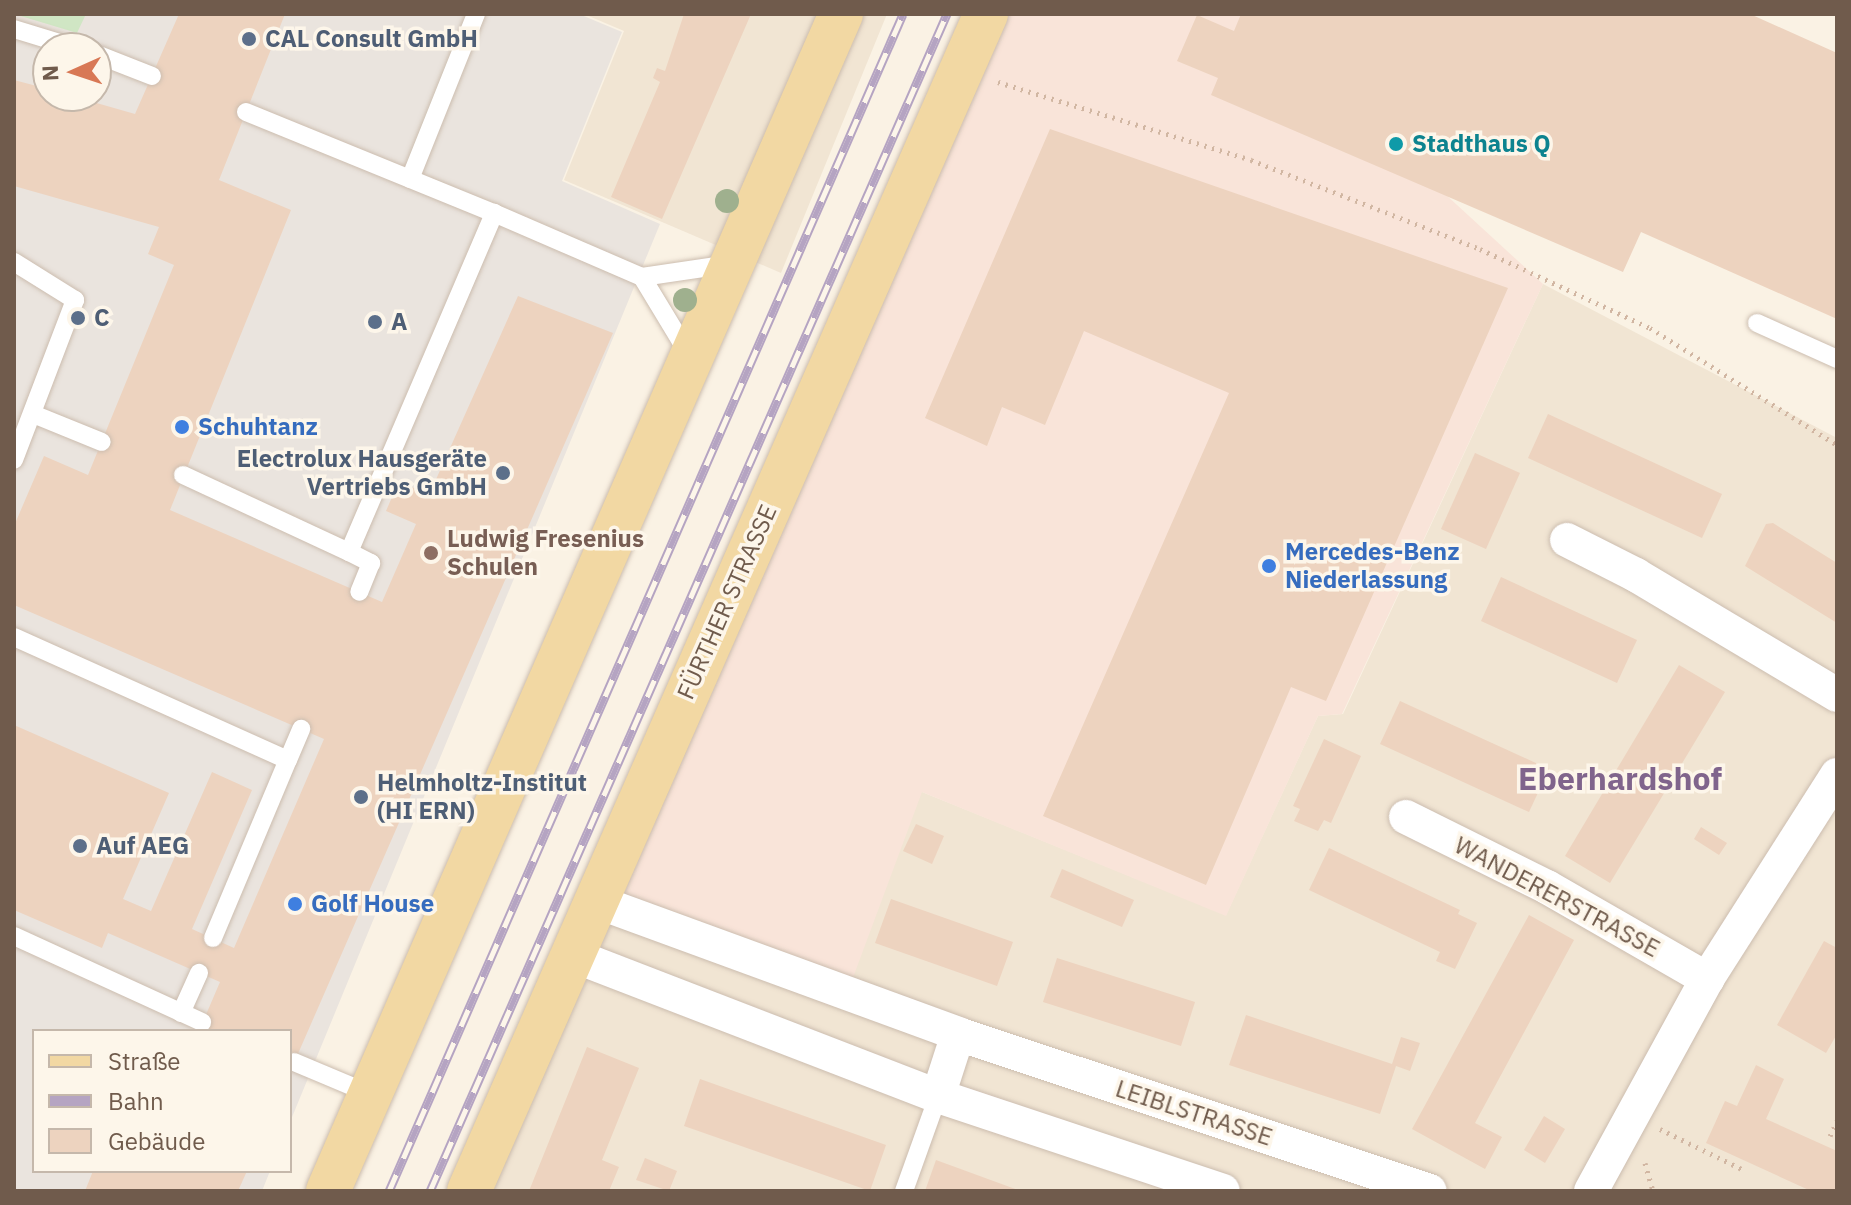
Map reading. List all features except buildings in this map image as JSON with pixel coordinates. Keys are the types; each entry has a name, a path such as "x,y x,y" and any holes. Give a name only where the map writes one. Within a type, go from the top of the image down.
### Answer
{"main road":[{"path":"328,1191 841,14"},
{"name":"FÜRTHER STRASSE","path":"469,1191 986,14"}],"street":[{"path":"1567,540 1636,575 1837,695"},
{"path":"1591,1191 1707,979 1837,775"},
{"name":"WANDERERSTRASSE","path":"1406,817 1547,887 1707,979"},
{"name":"LEIBLSTRASSE","path":"595,901 671,933 958,1034 1430,1191"},
{"path":"650,982 671,933"},
{"path":"572,955 650,982 938,1096 1223,1191"},
{"path":"938,1096 958,1034"}],"lane":[{"path":"410,179 476,14"},
{"path":"112,60 152,76"},
{"path":"246,112 642,277 733,264"},
{"path":"349,552 494,213"},
{"path":"14,262 75,300 14,460"},
{"path":"642,277 692,358"},
{"path":"1757,323 1837,359"},
{"path":"33,414 102,442"},
{"path":"183,475 371,563 359,592"},
{"path":"14,637 288,760"},
{"path":"213,938 301,729"},
{"path":"14,936 202,1022"},
{"path":"181,1013 199,973"},
{"path":"294,1062 370,1094"},
{"path":"904,1191 938,1096"}],"path":[{"path":"990,79 1251,160 1480,249 1650,328 1837,445"},
{"path":"1632,1116 1742,1169"},
{"path":"1830,1136 1837,1121"}],"shaded area":[{"name":"Auf AEG","path":"14,14 579,14 622,32 562,181 660,224 292,1117 292,1029 32,1029 32,1173 269,1173 262,1191 14,1191"},
{"path":"584,14 887,14 781,273 564,180 624,31"},
{"path":"968,14 1523,14 1444,193 1543,284 1342,714 1318,716 1226,916 922,792 848,991 584,883"},
{"path":"1543,284 1837,438 1837,1191 453,1191 572,908 922,792 1226,915 1318,716 1343,714"}],"green space":[{"path":"14,14 86,14 77,32"}],"railway":[{"path":"389,1191 903,14"},
{"path":"430,1191 947,14"}],"place":[{"name":"CAL Consult GmbH","path":"249,39"},
{"name":"Stadthaus Q","path":"1396,144"},
{"name":"C","path":"78,318"},
{"name":"A","path":"375,322"},
{"name":"Schuhtanz","path":"182,427"},
{"name":"Electrolux Hausgeräte Vertriebs GmbH","path":"503,473"},
{"name":"Ludwig Fresenius Schulen","path":"431,553"},
{"name":"Mercedes-Benz Niederlassung","path":"1269,566"},
{"name":"Helmholtz-Institut (HI ERN)","path":"361,797"},
{"name":"Auf AEG","path":"80,846"},
{"name":"Golf House","path":"295,904"}],"district":[{"name":"Eberhardshof","path":"1620,778"}]}
